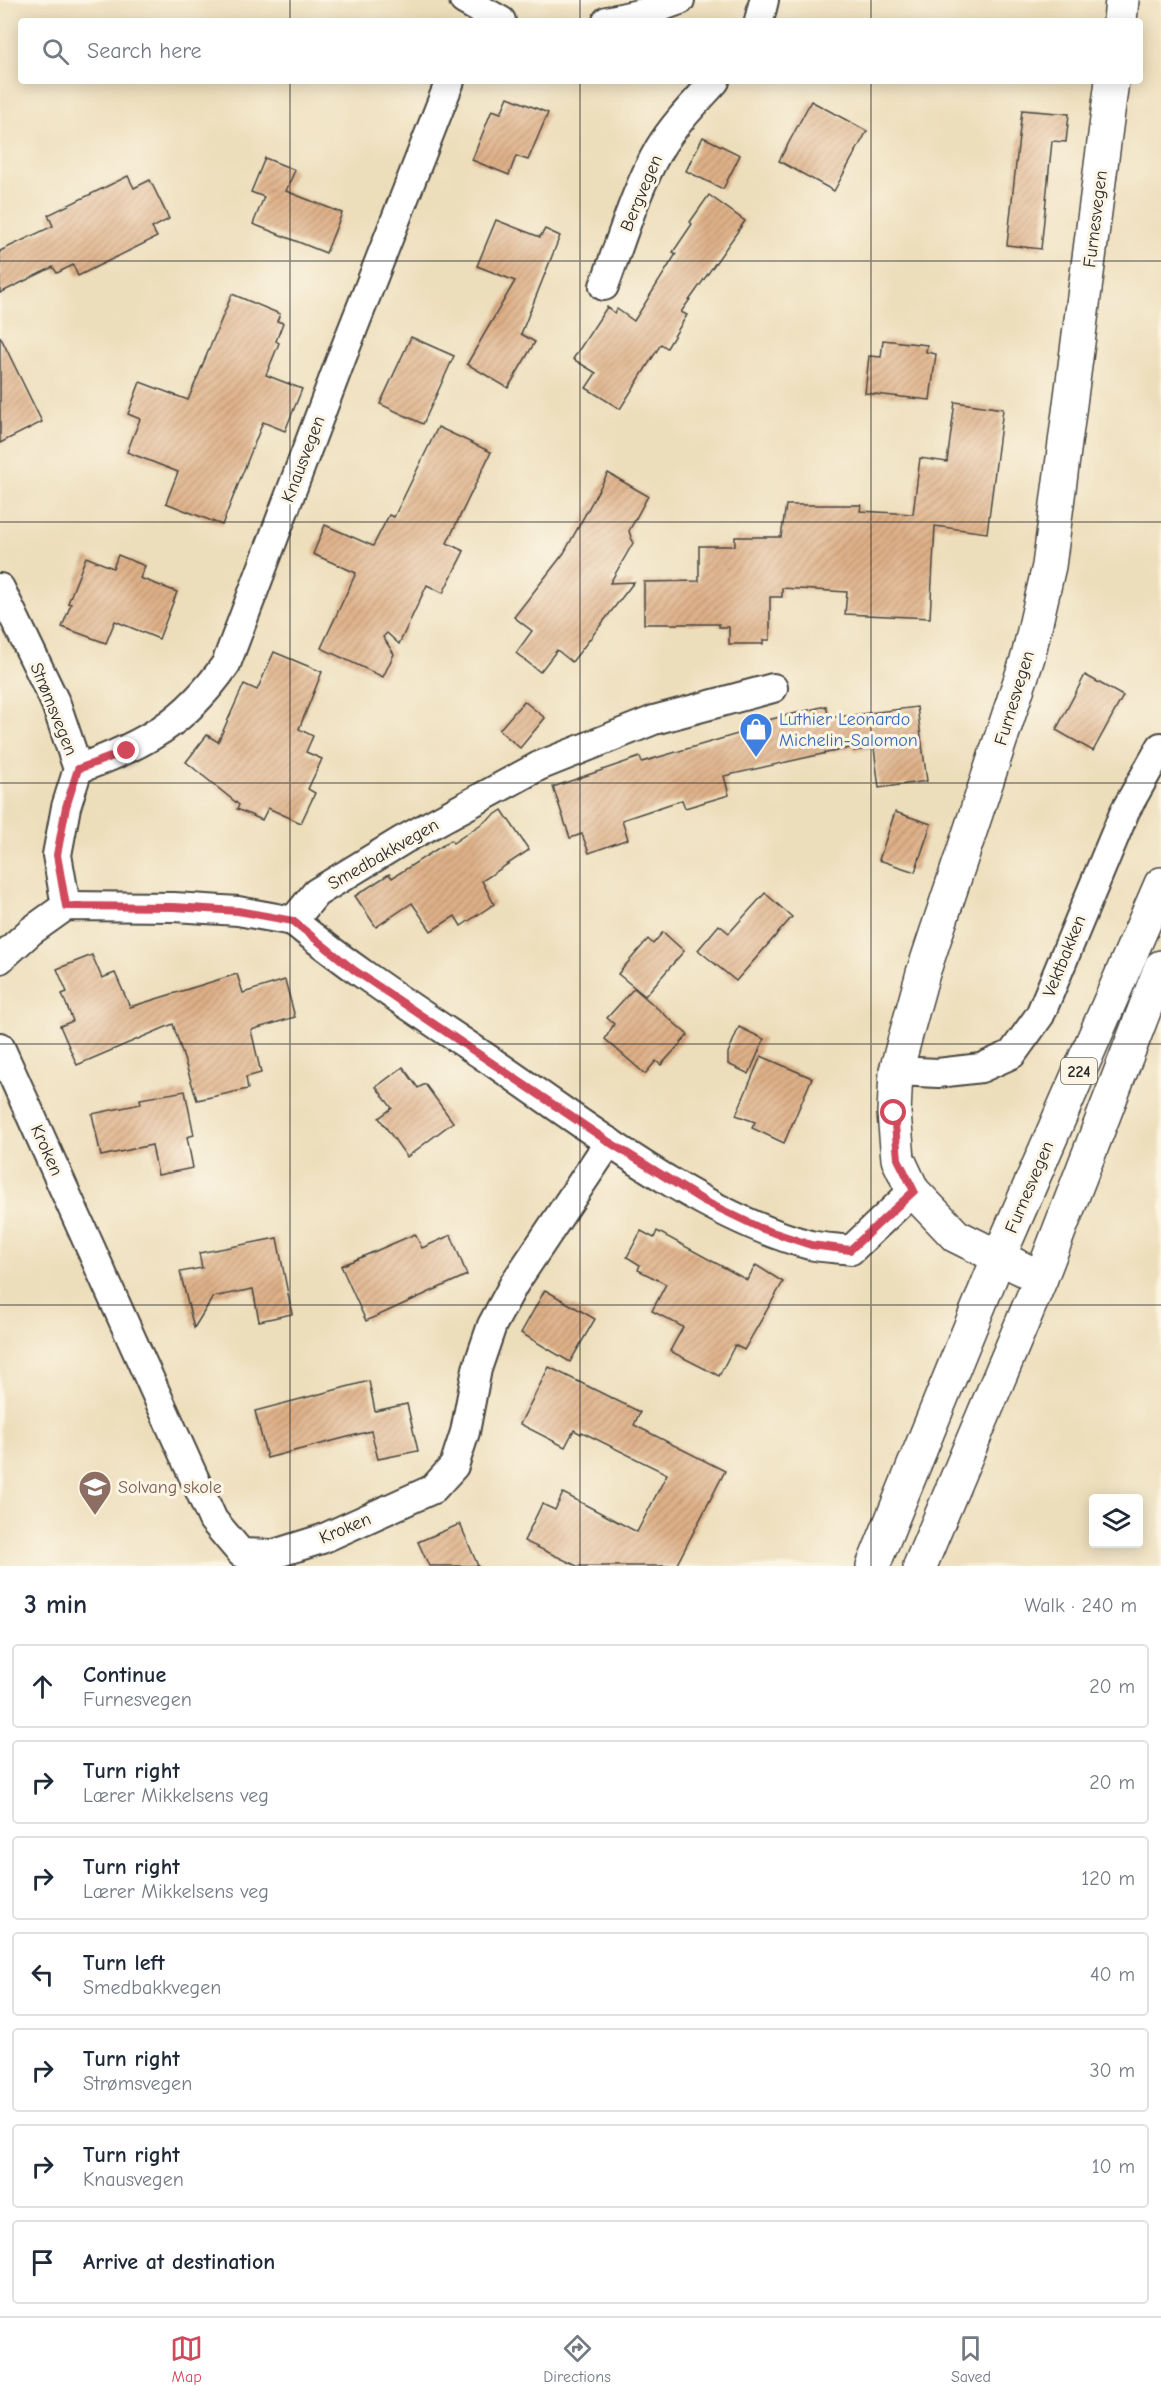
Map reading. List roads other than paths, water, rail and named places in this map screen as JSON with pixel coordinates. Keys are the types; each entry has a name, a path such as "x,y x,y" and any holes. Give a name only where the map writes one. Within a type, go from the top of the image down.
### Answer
{"main road":[{"path":"1120,18 1122,0"},
{"name":"Furnesvegen","path":"1041,1278 998,1259 956,1236 914,1191 898,1159 894,1113 896,1071 923,973 1028,657 1049,566 1112,84"},
{"name":"Furnesvegen","path":"873,1566 998,1259 1161,884"},
{"name":"224","path":"920,1566 1041,1278 1161,968"}],"street":[{"path":"620,18 681,0"},
{"path":"760,18 764,0"},
{"name":"Knausvegen","path":"78,769 127,751 175,722 206,693 226,664 343,354 449,84"},
{"name":"Bergvegen","path":"604,286 645,177 660,147 683,116 712,84"},
{"name":"Strømsvegen","path":"0,588 56,704 78,769 66,807 57,855 66,906"},
{"name":"Smedbakkvegen","path":"293,921 316,893 404,840 539,766 654,720 773,688"},
{"name":"Vektbakken","path":"896,1071 938,1073 981,1068 1012,1054 1040,1015 1125,812 1161,747"},
{"path":"0,959 31,931 66,906 174,907 238,911 293,921 354,970 609,1142 704,1201 760,1228 811,1245 850,1250 914,1191"},
{"name":"Kroken","path":"0,1047 213,1520 241,1552 258,1556 274,1554 322,1539 433,1489 454,1466 465,1432 477,1369 492,1325 514,1284 609,1142"}],"place":[{"name":"Luthier Leonardo Michelin-Salomon","path":"756,758"},
{"name":"Solvang skole","path":"95,1516"}]}
